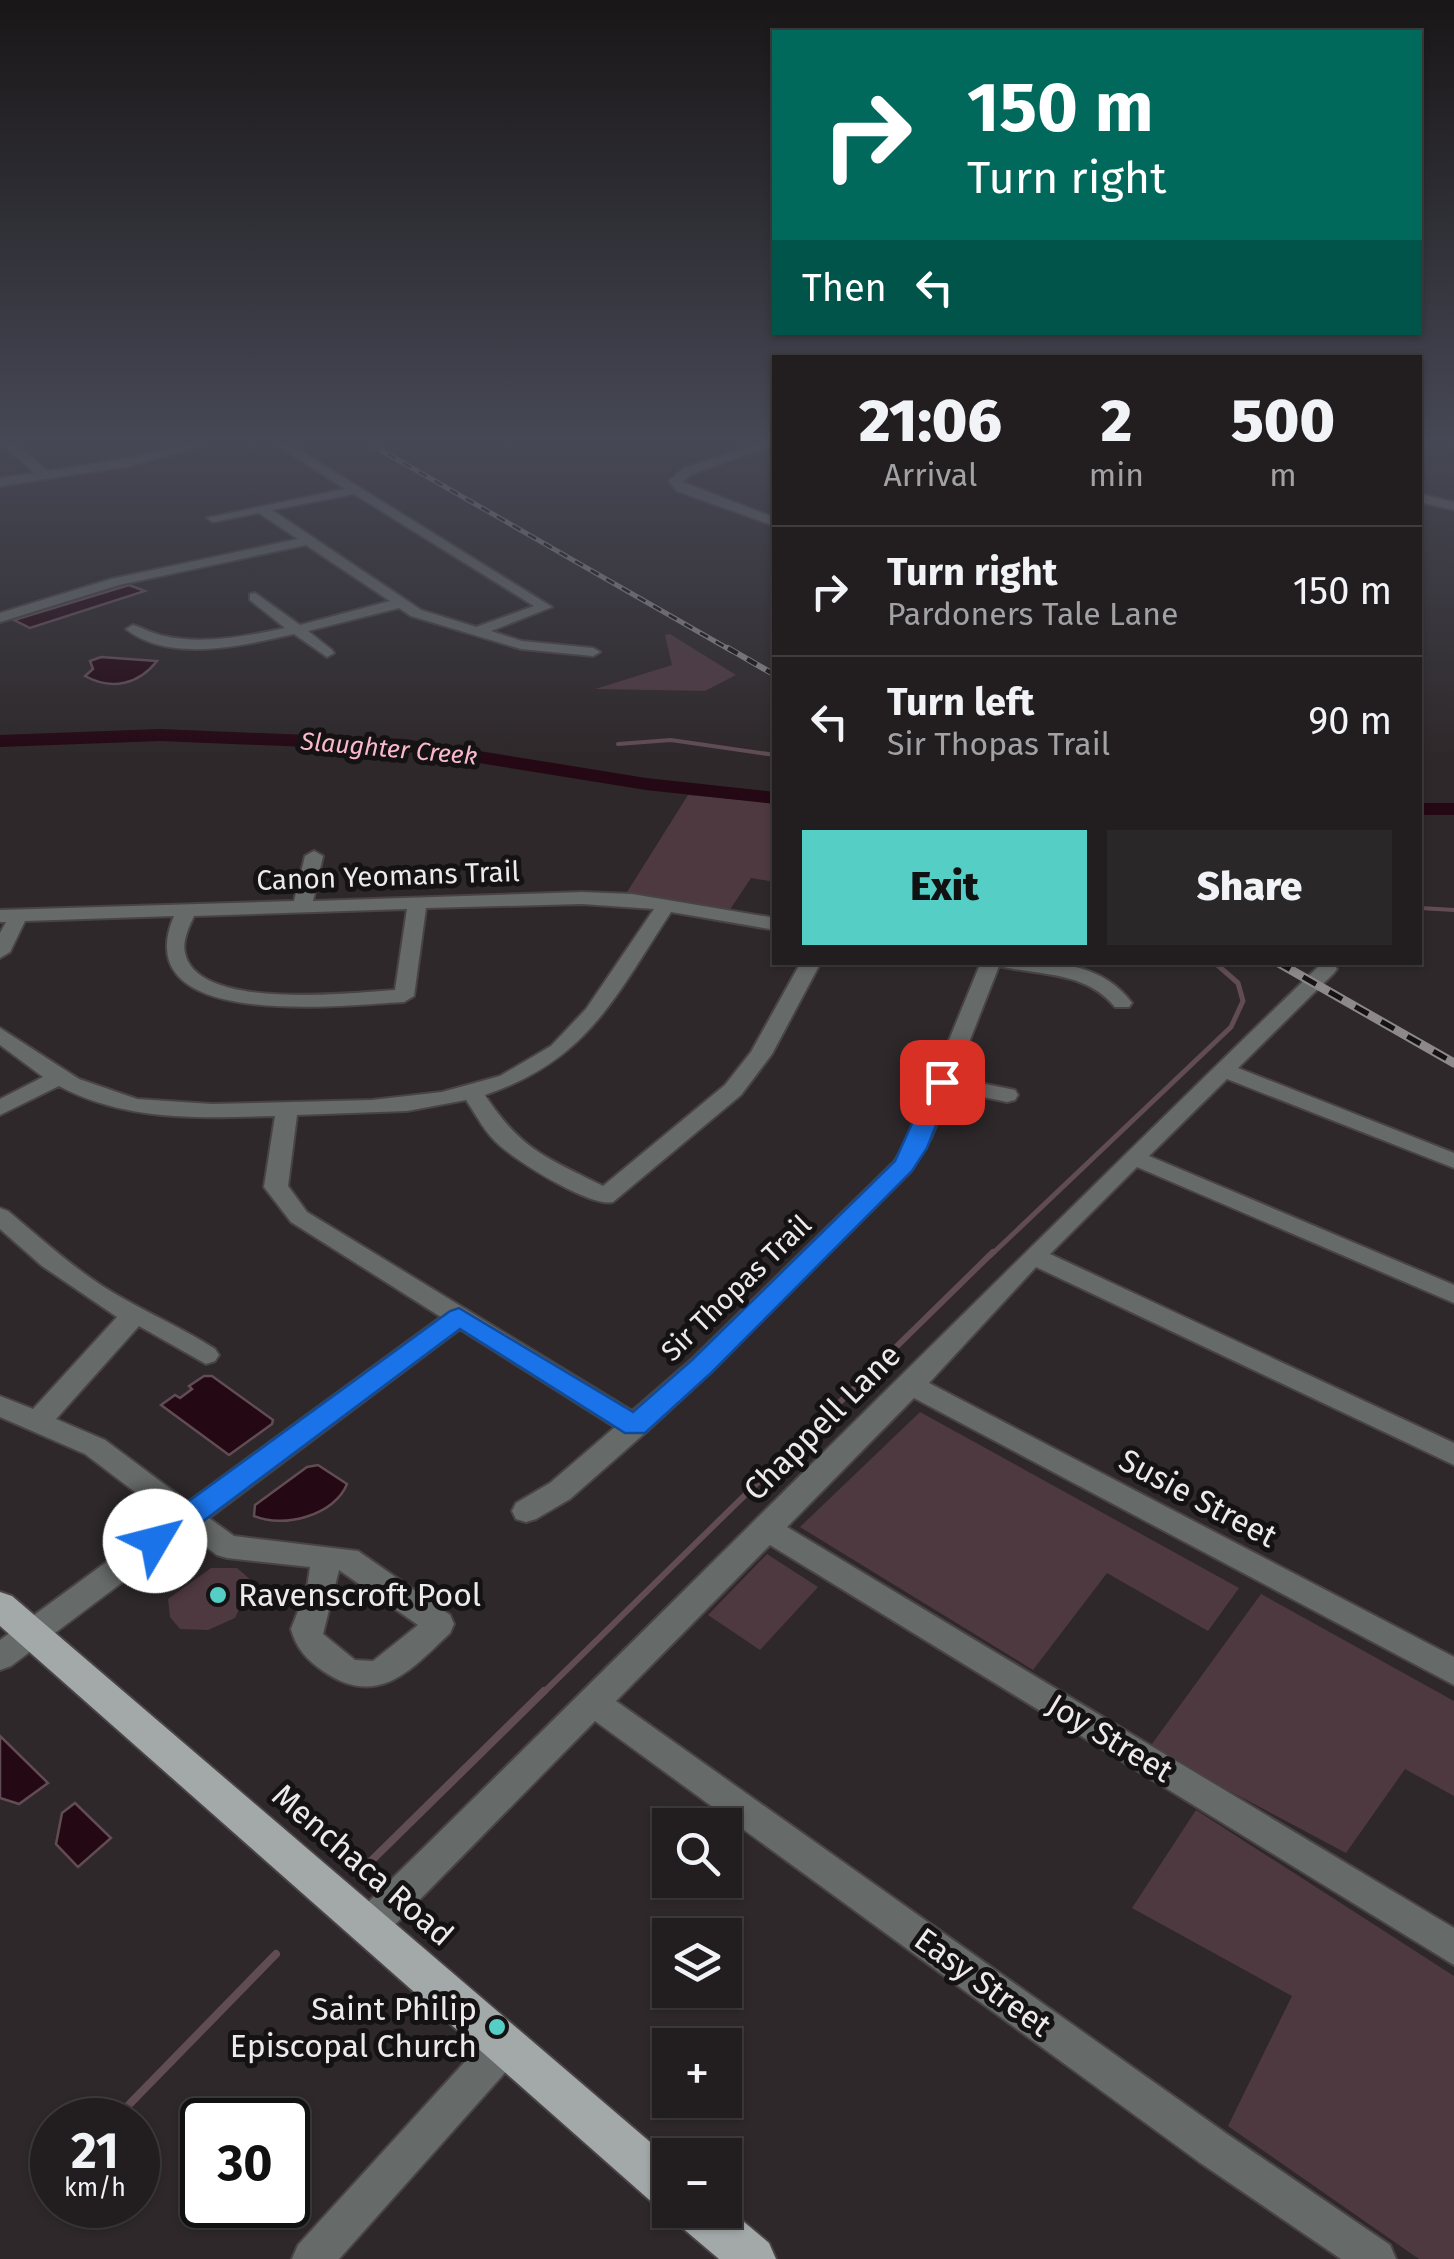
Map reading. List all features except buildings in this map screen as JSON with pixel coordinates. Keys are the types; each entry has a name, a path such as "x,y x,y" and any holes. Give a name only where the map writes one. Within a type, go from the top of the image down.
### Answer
{"main road":[{"name":"Menchaca Road","path":"0,1606 652,2172"},
{"path":"717,2228 752,2259"}],"street":[{"path":"0,618 116,582 262,550"},
{"path":"325,550 416,613 530,648 593,652"},
{"path":"454,550 545,606 475,632"},
{"path":"256,597 327,653"},
{"path":"133,629 152,639 195,645 238,641 400,603"},
{"path":"302,906 314,856"},
{"name":"Canon Yeomans Trail","path":"9,916 582,898 666,906 772,924"},
{"path":"186,910 176,940 175,958 190,977 211,990 240,998 266,999 404,996 417,902"},
{"path":"0,1034 61,1076 102,1098 134,1106 194,1111 423,1102 472,1092 538,1065 573,1037 666,906"},
{"path":"0,952 9,916"},
{"path":"472,1092 499,1134 518,1151 605,1197 733,1090 760,1054 808,965"},
{"name":"Sir Thopas Trail","path":"526,1511 560,1490 701,1366 904,1166 915,1148 990,965"},
{"path":"1022,965 1090,978 1115,991 1122,1003"},
{"name":"Chappell Lane","path":"368,1927 911,1385 1033,1256 1327,969"},
{"path":"1225,1071 1454,1161"},
{"path":"0,1108 61,1076"},
{"path":"942,1082 1007,1095"},
{"path":"287,1108 276,1187 289,1208 311,1227 635,1426"},
{"path":"1136,1158 1454,1295"},
{"path":"0,1216 60,1267 133,1316 165,1328 206,1355"},
{"path":"1033,1256 1454,1455"},
{"path":"36,1422 64,1394 98,1349 133,1316"},
{"path":"0,1658 459,1317"},
{"name":"Susie Street","path":"911,1385 1454,1672"},
{"path":"0,1406 95,1447 227,1547 326,1559"},
{"name":"Joy Street","path":"766,1528 1454,1948"},
{"name":"Easy Street","path":"593,1702 1213,2148 1376,2259"},
{"path":"312,2259 505,2045"}],"shaded area":[{"path":"129,585 145,591 30,628 14,620"},
{"path":"670,634 736,675 705,691 595,689 672,665 665,635"},
{"path":"101,657 157,661 133,680 115,684 85,676 93,669 90,661"},
{"path":"688,795 772,803 772,882 751,878 729,911 624,897"},
{"path":"204,1376 212,1376 273,1420 272,1424 229,1455 161,1405 175,1395 180,1398"},
{"path":"920,1412 1239,1588 1208,1631 1107,1573 1033,1670 800,1527"},
{"path":"318,1465 347,1484 331,1504 293,1520 254,1516 255,1505 307,1467"},
{"path":"767,1554 818,1587 760,1650 708,1615"},
{"path":"211,1568 237,1568 252,1581 235,1618 208,1630 180,1629 170,1617 168,1599"},
{"path":"1261,1594 1454,1701 1454,1796 1405,1769 1346,1853 1149,1748"},
{"path":"0,1736 48,1783 19,1804 0,1798"},
{"path":"75,1803 111,1838 78,1867 56,1844 62,1813"},
{"path":"1196,1810 1454,1976 1454,2259 1419,2259 1228,2126 1292,1996 1132,1908"}],"waterway":[{"name":"Slaughter Creek","path":"0,741 160,735 405,745 646,784 772,798"},
{"path":"618,744 671,740 772,755"},
{"name":"Slaughter Creek","path":"1422,809 1454,809"},
{"path":"1422,908 1454,910"},
{"path":"991,1255 1231,1027 1243,1001 1238,983 1217,965"},
{"path":"542,1694 993,1252"},
{"path":"368,1864 544,1691"},
{"path":"135,2098 276,1954"}],"railway":[{"path":"556,550 732,651"},
{"path":"728,648 772,673"},
{"path":"1282,965 1454,1063"}],"place":[{"name":"Ravenscroft Pool","path":"218,1595"},
{"name":"Saint Philip Episcopal Church","path":"497,2027"}],"route":[{"path":"155,1541 459,1317 635,1426 904,1166 942,1082"}]}
